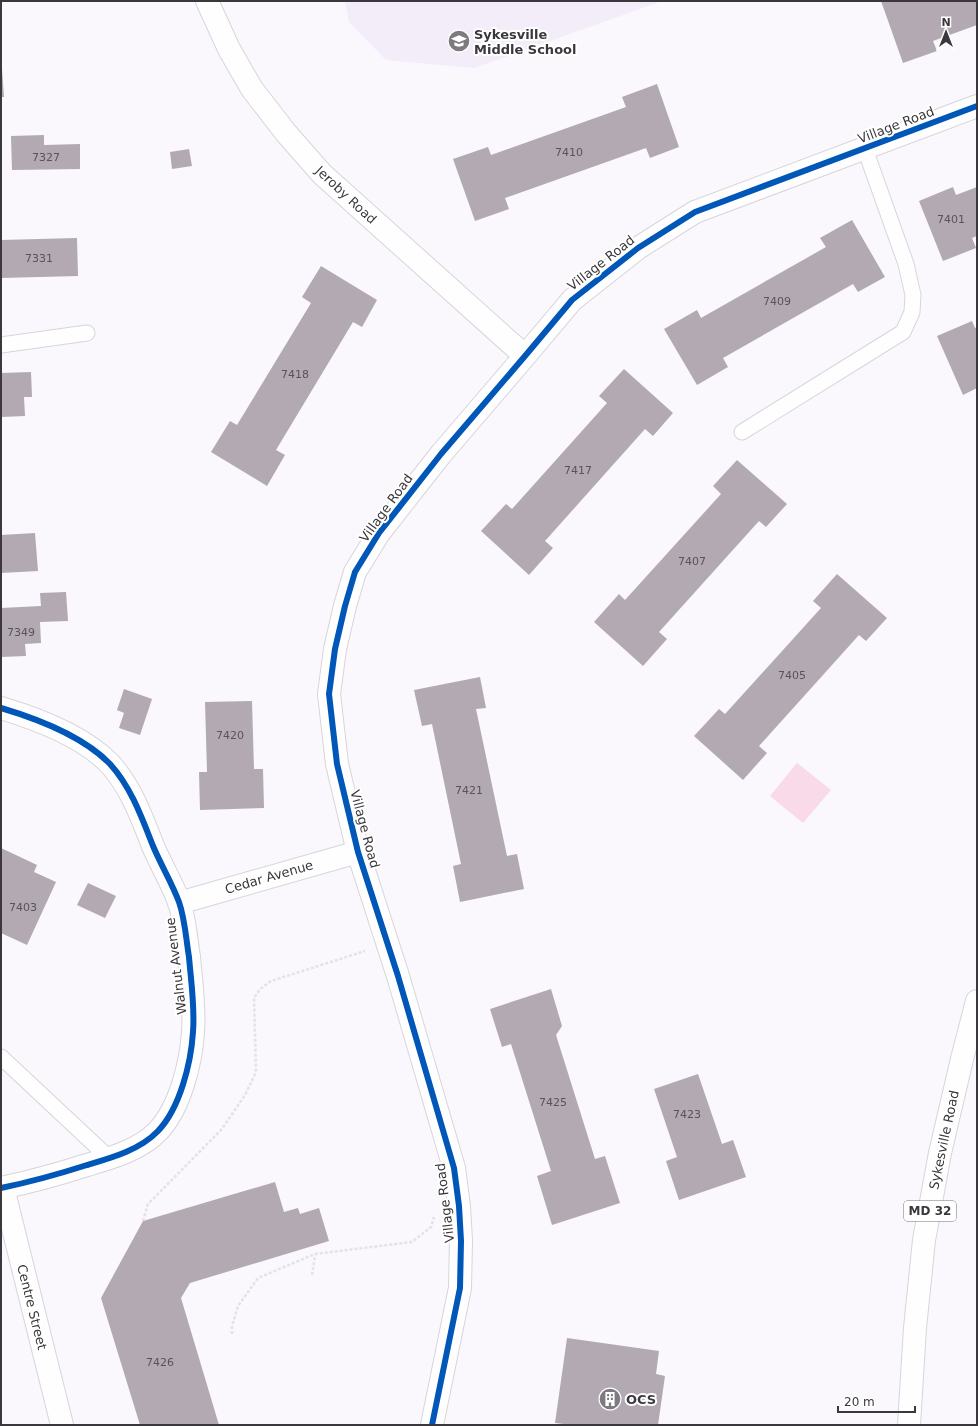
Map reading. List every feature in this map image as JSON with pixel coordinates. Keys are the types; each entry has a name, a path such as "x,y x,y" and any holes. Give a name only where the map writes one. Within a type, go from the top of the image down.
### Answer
{"street":[{"name":"Jeroby Road","path":"207,1 229,49 252,89 286,133 322,174 525,356"},
{"name":"Village Road","path":"432,1425 460,1288 461,1241 457,1191 454,1168 398,976 358,852 337,764 329,694 335,649 355,572 379,533 440,454 572,300 638,248 695,212 977,106"},
{"name":"Walnut Avenue","path":"1,708 49,724 93,749 110,764 122,779 134,801 179,903 186,932 194,1032 186,1074 179,1095 169,1115 158,1131 142,1144 109,1158 67,1172 2,1188"},
{"name":"Cedar Avenue","path":"179,903 358,852"},
{"name":"Sykesville Road","path":"909,1425 915,1328 924,1240 940,1153 977,1001"},
{"name":"Centre Street","path":"2,1188 62,1425"}],"lane":[{"path":"742,432 903,332 912,312 914,295 906,264 865,149"},
{"path":"1,345 87,333"},
{"path":"1,1058 109,1158"}],"path":[{"path":"143,1221 148,1204 222,1129 245,1095 256,1072 254,998 260,989 272,981 370,949"},
{"path":"232,1334 232,1326 238,1306 258,1278 315,1254 412,1242 431,1227 435,1215"},
{"path":"312,1275 315,1254"}],"shaded area":[{"name":"Sykesville Middle School","path":"345,1 662,1 474,68 386,60 349,22"},
{"path":"797,763 831,790 803,823 770,796"}],"building":[{"path":"881,1 977,1 977,25 933,41 937,51 903,63"},
{"path":"2,69 4,97 1,97"},
{"path":"657,84 679,147 650,158 646,148 505,198 509,209 475,221 453,159 488,147 491,155 626,107 622,97"},
{"path":"44,135 44,145 80,144 80,169 12,170 11,136"},
{"path":"189,149 192,166 172,169 170,152"},
{"path":"953,187 956,195 977,187 977,236 972,238 976,248 943,261 919,201"},
{"path":"852,220 885,277 858,292 853,284 723,358 728,367 697,385 664,329 697,310 701,318 826,247 820,238"},
{"path":"77,238 78,276 1,278 1,240"},
{"path":"321,266 377,300 362,327 353,322 276,450 285,455 267,486 211,452 230,421 237,425 311,303 302,297"},
{"path":"972,321 975,328 977,327 977,388 963,395 937,336"},
{"path":"624,369 673,413 653,436 645,429 545,541 553,548 529,575 481,531 506,504 512,509 607,403 599,396"},
{"path":"31,372 32,397 24,397 25,416 1,417 1,373"},
{"path":"737,460 787,504 766,527 759,521 659,632 667,639 643,666 594,622 619,594 625,600 721,494 713,486"},
{"path":"35,533 38,571 1,573 1,535"},
{"path":"837,574 887,618 866,641 859,635 759,746 767,753 743,780 694,736 719,709 725,714 821,608 813,601"},
{"path":"66,592 68,621 40,622 41,643 25,644 26,656 1,657 1,608 41,606 40,593"},
{"path":"480,677 486,708 476,709 507,856 517,854 524,889 460,902 453,866 461,864 432,724 422,726 414,690"},
{"path":"124,689 152,699 140,735 119,728 124,713 117,710"},
{"path":"252,701 254,769 263,769 264,808 200,810 199,772 207,772 205,702"},
{"path":"1,848 37,865 34,872 56,882 27,945 1,933"},
{"path":"88,883 116,896 105,918 77,905"},
{"path":"551,989 562,1026 556,1035 595,1159 605,1156 620,1203 552,1225 537,1176 551,1171 511,1044 502,1047 490,1009"},
{"path":"698,1074 722,1144 733,1140 746,1177 679,1200 666,1161 677,1157 654,1089"},
{"path":"275,1182 284,1212 298,1208 300,1214 319,1208 329,1241 190,1283 181,1298 219,1425 140,1425 101,1298 143,1221"},
{"name":"OCS","path":"567,1338 659,1351 656,1374 665,1376 658,1425 573,1425 555,1423"}],"cycle path":[{"path":"432,1425 460,1288 461,1241 459,1206 454,1168 398,976 358,852 337,764 329,694 335,649 355,572 379,533 441,454 572,300 638,248 695,212 977,106"},
{"path":"1,708 45,723 87,745 110,764 124,783 140,814 181,909 189,957 194,1013 190,1057 183,1084 178,1098 166,1121 151,1138 134,1148 106,1159 44,1178 1,1188"}],"place":[{"name":"Sykesville Middle School","path":"459,41"},
{"name":"OCS","path":"610,1399"}]}
